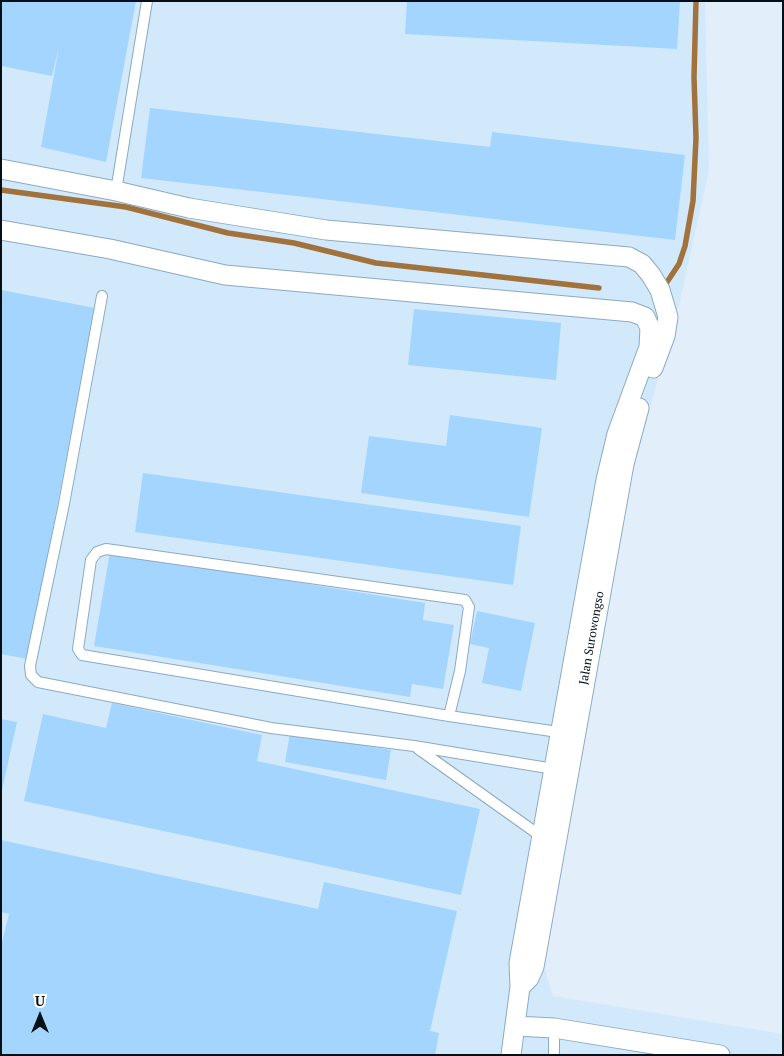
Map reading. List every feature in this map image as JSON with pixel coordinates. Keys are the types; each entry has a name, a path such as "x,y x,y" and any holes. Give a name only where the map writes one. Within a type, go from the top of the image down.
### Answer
{"street":[{"name":"Jalan Surowongso","path":"1,169 116,191 189,208 326,230 629,257 642,264 660,290 668,317 665,336 635,418 568,733 554,769 518,964 520,987 511,1055"},
{"name":"Jalan Surowongso","path":"1,230 110,249 225,275 632,312 645,317 650,328 649,347 617,434 606,480 534,967 529,978 520,987"},
{"path":"515,1026 554,1028 720,1055"}],"lane":[{"path":"116,191 148,1"},
{"path":"102,296 64,504 30,666 31,675 38,682 271,728 414,746 554,769"},
{"path":"450,716 460,671 469,607 465,600 106,549 97,552 92,560 78,649 82,655 450,716 568,733"},
{"path":"414,746 542,837"},
{"path":"554,1028 554,1055"}],"shaded area":[{"path":"1,1 705,1 709,170 680,301 615,533 540,954 553,996 783,1034 783,1055 1,1055"}],"building":[{"path":"1,1 136,1 106,162 41,147 59,47 52,76 1,66"},
{"path":"407,1 680,1 677,49 405,34"},
{"path":"150,108 490,147 492,132 685,155 675,240 141,178"},
{"path":"1,290 95,308 28,659 1,654"},
{"path":"414,309 561,323 556,380 408,365"},
{"path":"450,415 542,428 529,517 361,493 369,436 446,446"},
{"path":"143,473 521,526 513,585 135,532"},
{"path":"110,552 425,603 423,620 454,625 443,689 412,684 410,697 94,646"},
{"path":"477,611 535,623 521,691 482,683 489,648 470,644"},
{"path":"112,703 262,735 257,761 480,809 461,895 24,801 43,714 106,728"},
{"path":"1,719 17,722 2,790 1,790"},
{"path":"290,733 391,750 386,780 285,762"},
{"path":"1,840 318,909 324,882 457,911 430,1031 439,1033 435,1055 1,1055 1,946 9,914 1,912"}],"waterway":[{"path":"665,285 679,264 685,246 693,201 696,138 694,77 696,1"},
{"path":"1,190 126,207 228,233 294,243 376,263 599,288"}]}
